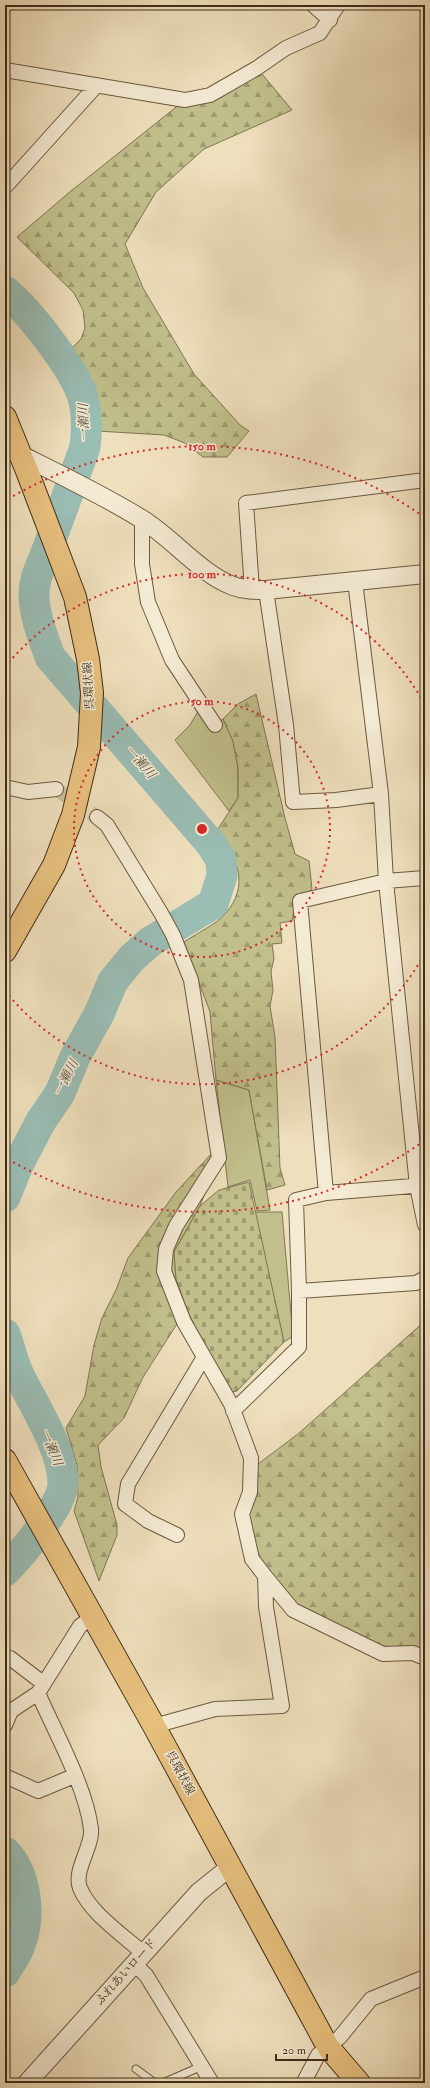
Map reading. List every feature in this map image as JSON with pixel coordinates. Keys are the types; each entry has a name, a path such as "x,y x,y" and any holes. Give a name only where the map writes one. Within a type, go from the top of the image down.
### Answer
{"main road":[{"name":"呉環状線","path":"5,418 13,451 37,500 75,597 88,659 92,693 89,747 74,815 54,865 5,951"},
{"name":"呉環状線","path":"5,1460 154,1726 328,2047 359,2083"}],"street":[{"path":"313,5 330,20"},
{"path":"5,70 185,100 210,95 257,68 286,48 320,33 339,6"},
{"path":"6,186 97,85"},
{"path":"13,451 142,518 217,577 234,586 259,590 425,574"},
{"path":"381,794 336,800 293,802 286,725 259,590 246,502 425,480"},
{"path":"142,518 142,564 148,602 172,660 215,725"},
{"path":"355,581 381,794 386,881 425,1225"},
{"path":"5,787 28,792 56,790"},
{"path":"97,817 107,825 161,913 173,935 191,980 219,1158 176,1226 166,1249 164,1271 184,1322 234,1411 251,1458 250,1492 242,1514 252,1559 293,1610 383,1654 413,1654 425,1658"},
{"path":"326,1193 300,900 386,881 425,878"},
{"path":"234,1411 299,1347 296,1200 326,1193 421,1185"},
{"path":"299,1291 416,1283 425,1278"},
{"path":"177,1535 148,1521 125,1504 128,1484 204,1357"},
{"path":"154,1726 215,1709 282,1706 266,1607 265,1576"},
{"path":"5,1725 12,1711 40,1688 80,1626 92,1617"},
{"path":"5,1658 10,1658 40,1688 81,1791 91,1830 80,1870 79,1886 87,1903 139,1958 146,1975 212,2083"},
{"path":"5,1776 38,1791 74,1776"},
{"name":"ふれあいロード","path":"28,2083 198,1892 230,1867"},
{"path":"305,2083 305,2080 318,2055 340,2037 371,1999 425,1977"}],"lane":[{"path":"163,2083 202,2066"},
{"path":"136,2069 155,2083"}],"green space":[{"path":"257,68 292,110 204,149 156,192 125,244 143,288 194,374 240,425 249,431 227,457 203,457 185,443 164,435 97,431 95,409 89,389 75,361 68,352 81,339 85,328 83,310 74,293 17,237 71,191 185,100"},
{"path":"256,694 295,854 309,861 312,889 296,901 292,921 280,923 282,943 272,944 274,958 271,972 273,990 270,1006 275,1037 280,1168 285,1185 267,1190 249,1090 216,1080 210,1012 184,942 222,918 233,903 237,893 239,882 235,862 230,851 216,832 238,798 238,768 233,741 223,719 238,704"},
{"path":"200,708 215,725 223,719 233,741 238,768 238,798 229,811 175,740 190,725"},
{"path":"216,1080 249,1090 270,1210 257,1211 250,1180 228,1187"},
{"path":"212,1153 208,1184 200,1206 174,1252 176,1279 188,1312 177,1324 143,1377 124,1418 98,1445 101,1467 117,1525 117,1535 99,1581 74,1511 78,1497 77,1465 66,1428 85,1396 94,1345 102,1318 116,1290 128,1258 176,1192"},
{"path":"249,1182 284,1342 237,1391 232,1392 226,1388 188,1312 176,1279 174,1252 200,1206 219,1190"},
{"path":"255,1212 282,1212 293,1336 284,1342"},
{"path":"425,1321 425,1647 413,1653 355,1639 293,1610 265,1576 246,1530 254,1467 298,1434"}],"waterway":[{"name":"一瀬川","path":"5,291 26,312 61,356 78,386 83,398 86,416 85,447 35,583 34,597 38,620 50,657 211,844 221,860 222,876 213,904 150,942 132,958 113,981 99,1014 75,1057 60,1093 41,1121 18,1165 5,1197"},
{"name":"一瀬川","path":"5,1334 19,1375 53,1442 62,1471 63,1484 61,1493 49,1517 40,1530 5,1571"},
{"name":"一瀬川","path":"5,1852 18,1872 25,1896 26,1909 20,1945 5,1972"}],"tunnel":[{"path":"56,789 97,817"}]}
